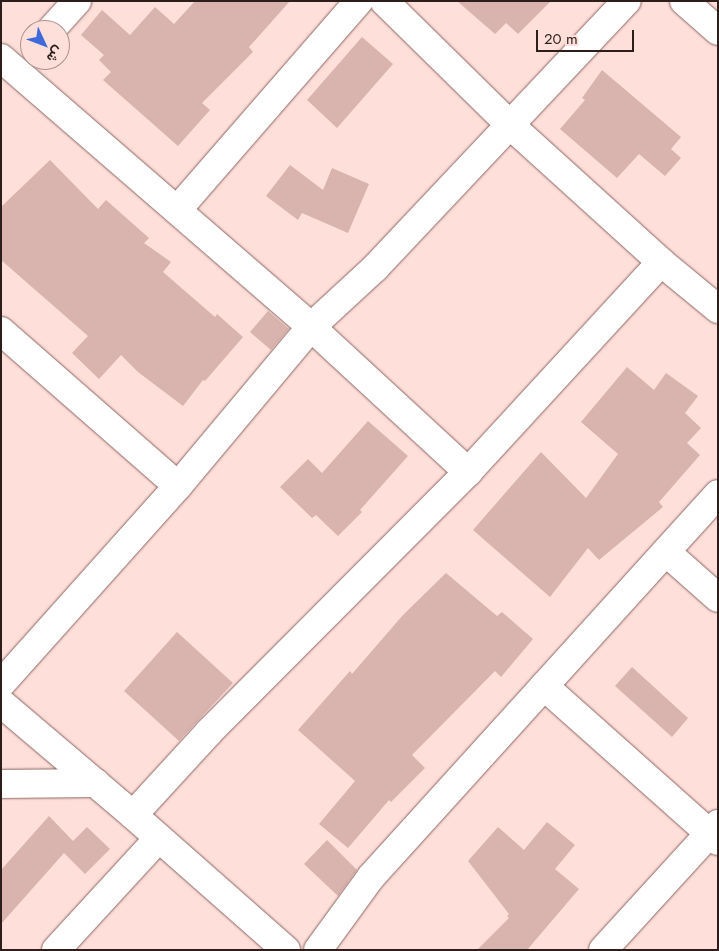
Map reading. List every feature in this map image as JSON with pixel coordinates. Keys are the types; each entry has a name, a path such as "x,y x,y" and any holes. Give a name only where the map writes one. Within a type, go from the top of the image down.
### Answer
{"street":[{"path":"60,20 77,1"},
{"path":"178,209 359,1"},
{"path":"384,1 509,124 661,262 718,309"},
{"path":"1,684 178,486 311,327 375,268 627,1"},
{"path":"684,1 718,30"},
{"path":"15,60 311,327 468,472"},
{"path":"133,815 209,732 468,472 661,262"},
{"path":"1,331 178,486"},
{"path":"318,950 371,877 718,494"},
{"path":"666,552 718,598"},
{"path":"544,686 715,833 603,950"},
{"path":"1,703 133,815 286,950"},
{"path":"1,784 96,783"},
{"path":"56,950 158,839"}],"building":[{"path":"195,1 290,1 249,47 253,52 202,103 210,110 178,146 103,80 111,72 99,60 104,55 81,35 102,10 130,35 155,7 174,24"},
{"path":"457,1 551,1 518,34 506,23 495,34"},
{"path":"362,37 393,64 337,128 307,100"},
{"path":"602,70 681,137 671,149 681,158 665,176 639,154 617,178 560,129 585,100 582,98"},
{"path":"50,160 98,209 106,200 149,238 144,243 171,262 163,272 215,317 217,314 243,337 205,381 203,380 183,406 138,372 121,355 99,379 72,353 88,336 1,260 1,207"},
{"path":"290,165 323,190 332,168 369,184 348,233 302,213 298,220 266,196"},
{"path":"268,311 289,329 271,350 250,332"},
{"path":"627,367 654,390 666,373 698,396 685,413 701,428 687,443 700,455 659,502 663,507 599,560 588,548 550,597 473,530 541,452 586,498 618,454 581,422"},
{"path":"368,421 408,456 360,510 362,512 338,536 316,515 312,518 280,487 308,459 322,473"},
{"path":"446,573 497,616 502,612 533,639 501,677 495,671 412,755 425,768 391,802 389,800 348,848 319,824 355,781 298,730 350,671 352,674 403,615"},
{"path":"177,632 233,683 179,741 124,691"},
{"path":"632,667 688,718 672,737 615,686"},
{"path":"49,816 73,841 87,827 110,849 85,874 64,853 1,924 1,870"},
{"path":"547,822 575,845 555,869 579,889 527,950 477,950 509,918 507,916 509,914 468,861 498,827 524,850"},
{"path":"327,840 357,870 338,896 304,864"}]}
